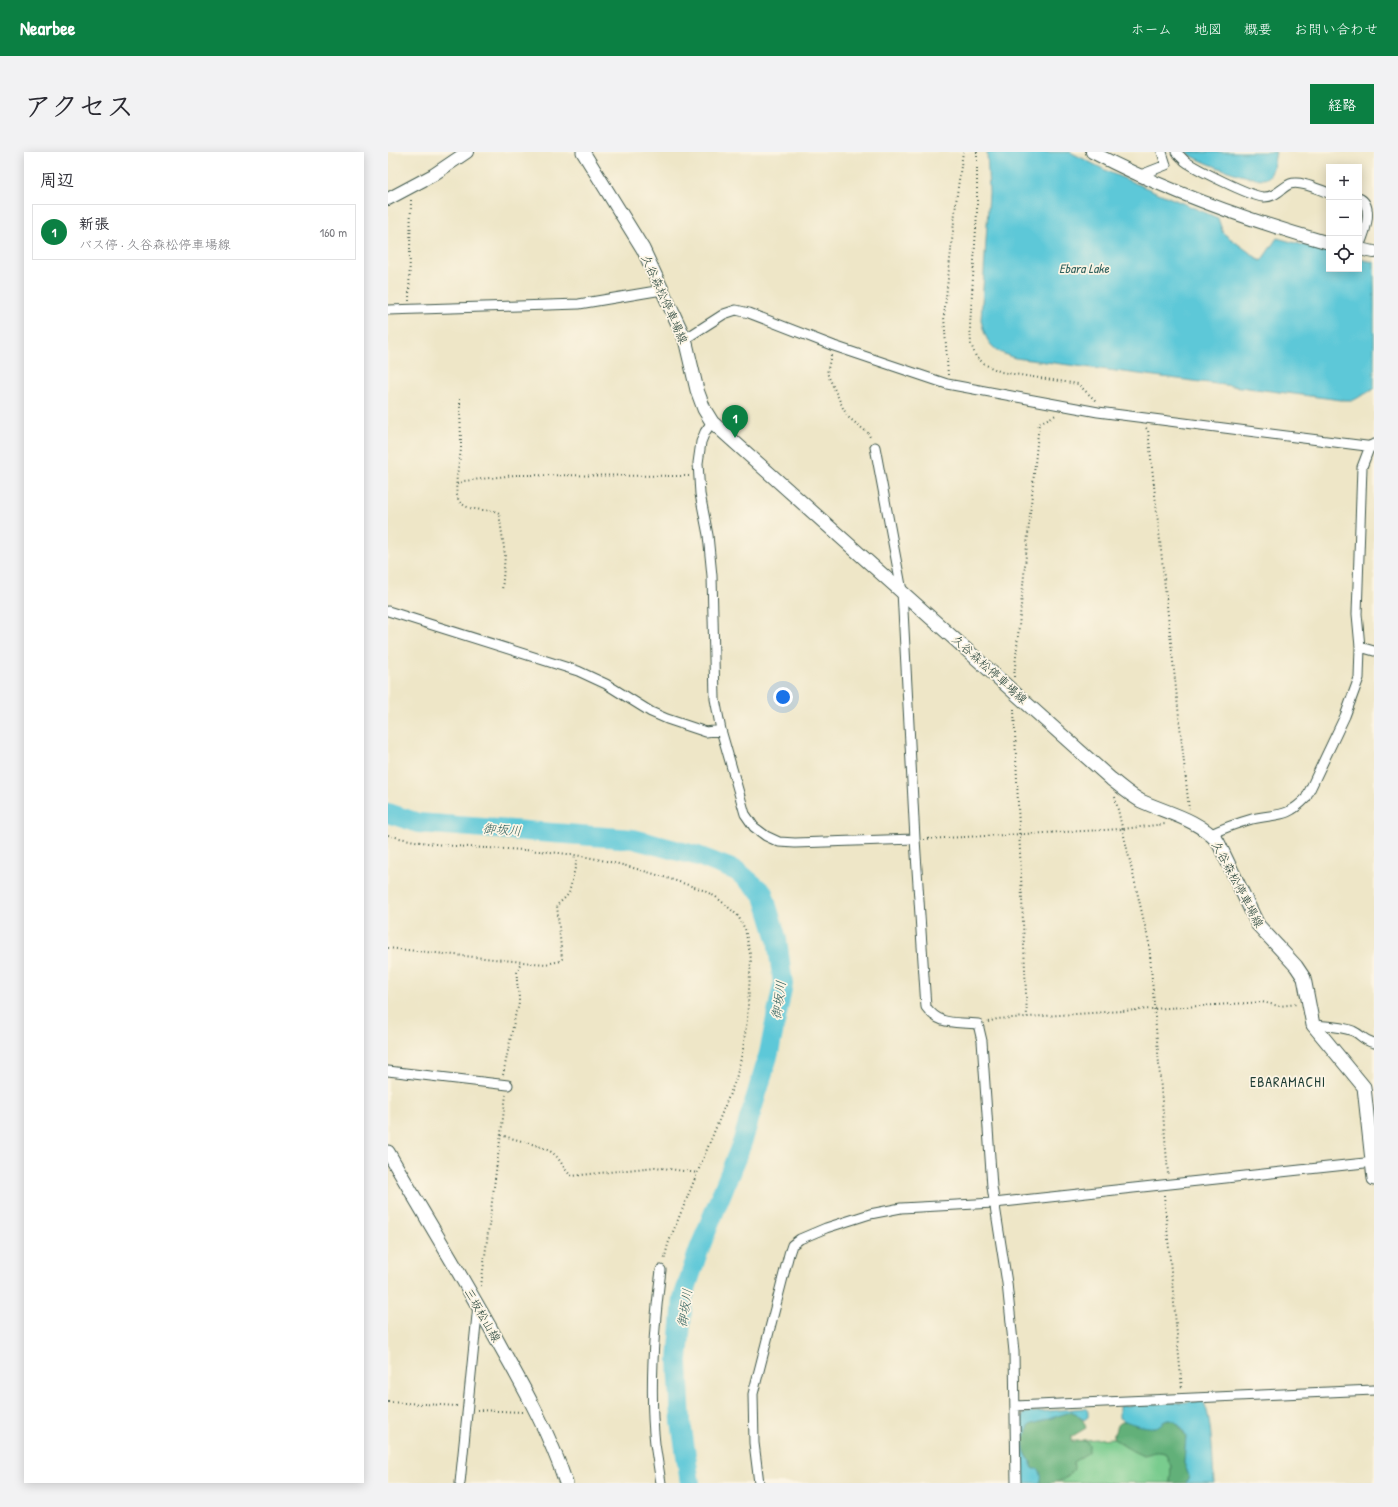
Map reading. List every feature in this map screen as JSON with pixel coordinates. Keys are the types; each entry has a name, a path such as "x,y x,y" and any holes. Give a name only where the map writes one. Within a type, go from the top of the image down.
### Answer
{"main road":[{"name":"久谷森松停車場線","path":"583,152 643,249 685,339 697,390 704,409 712,422 1111,779 1139,800 1190,821 1211,834 1222,849 1240,892 1258,925 1296,966 1304,978 1307,1003 1313,1025 1364,1087 1374,1162 1374,1179"},
{"name":"三坂松山線","path":"388,1152 478,1306 537,1412 555,1450 566,1483"}],"street":[{"path":"388,200 403,193 467,152"},
{"path":"1092,152 1138,176 1174,192 1269,226 1326,242"},
{"path":"1138,176 1166,165 1162,152"},
{"path":"1176,152 1185,161 1196,167 1253,194 1264,197 1274,195 1289,184 1295,183 1326,192"},
{"path":"1362,199 1366,200 1372,208 1373,214 1362,241"},
{"path":"1362,249 1374,252"},
{"path":"388,310 579,304 662,290"},
{"path":"685,339 724,314 736,310 749,313 834,346 947,384 1098,412 1373,446 1362,467 1357,614 1360,647 1359,678 1345,716 1306,798 1289,813 1250,820 1211,834"},
{"path":"712,422 705,432 701,442 698,463 700,494 708,535 712,576 716,699 721,730 746,814 754,827 766,836 779,842 795,843 915,839"},
{"path":"875,447 902,591 915,839 926,1007 932,1015 943,1022 978,1024 982,1041 994,1203 1007,1283 1014,1352 1016,1483"},
{"path":"388,611 578,671 606,684 651,712 667,719 706,732 721,730"},
{"path":"1360,647 1374,651"},
{"path":"1313,1025 1344,1028 1355,1032 1364,1041 1374,1043"},
{"path":"388,1071 504,1085"},
{"path":"758,1483 753,1436 752,1394 792,1245 800,1239 826,1228 870,1214 902,1208 994,1203 1374,1162"},
{"path":"661,1270 654,1363 655,1443 661,1483"},
{"path":"460,1483 478,1306"},
{"path":"1015,1406 1374,1390"}],"path":[{"path":"947,384 948,371 944,316 963,152"},
{"path":"977,152 977,212 970,326 971,344 976,357 986,365 1001,372 1078,384 1098,403 1098,412"},
{"path":"403,193 413,200 409,309"},
{"path":"834,346 827,373 848,417 868,433 875,447"},
{"path":"460,399 461,448 457,496 463,504 477,510 496,511 499,513 505,555 502,591"},
{"path":"1145,426 1148,430 1149,438 1190,821"},
{"path":"457,484 464,481 515,475 699,476"},
{"path":"1111,779 1149,943 1182,1399"},
{"path":"915,839 1123,829 1168,824"},
{"path":"388,835 442,844 572,855 621,866 703,890 716,897 738,916 745,929 750,959 743,1049 736,1079 668,1244 661,1270"},
{"path":"388,948 546,964 561,961 562,958 557,904 566,898 569,893 576,864 576,859 572,855"},
{"path":"478,1306 501,1135 504,1085 516,1012 519,1007 517,975 521,962"},
{"path":"978,1024 997,1019 1262,1002 1280,1006 1307,1003"},
{"path":"501,1135 550,1152 560,1160 568,1173 572,1176 655,1167 698,1173"},
{"path":"388,1402 537,1412"}],"green space":[{"path":"1070,1412 1081,1418 1086,1428 1071,1437 1071,1441 1087,1442 1089,1444 1089,1452 1073,1462 1074,1469 1063,1480 1039,1483 1041,1480 1031,1466 1031,1461 1025,1452 1024,1435 1026,1430 1034,1422"},
{"path":"1171,1420 1176,1422 1186,1436 1184,1463 1189,1476 1186,1483 1170,1483 1171,1466 1165,1453 1155,1452 1143,1455 1128,1448 1113,1438 1117,1425 1124,1421 1130,1421 1135,1425 1156,1427 1165,1421"},
{"path":"1113,1438 1128,1448 1143,1455 1155,1452 1165,1453 1171,1466 1170,1483 1056,1482 1068,1477 1074,1466 1073,1462 1087,1453 1087,1441 1082,1440"}],"water":[{"name":"Ebara Lake","path":"987,152 1070,152 1111,173 1218,218 1223,233 1261,261 1277,238 1326,251 1326,272 1362,272 1362,260 1374,262 1374,389 1354,400 1341,400 1015,358 995,349 985,335 981,320 989,193"},
{"path":"1186,152 1276,152 1271,173 1267,178 1261,179 1239,175 1191,156"},
{"path":"1202,1401 1208,1415 1210,1426 1214,1483 1186,1483 1189,1476 1184,1463 1186,1436 1178,1424 1172,1420 1168,1420 1155,1427 1146,1427 1127,1422 1119,1418 1119,1406"},
{"path":"1086,1408 1088,1417 1084,1420 1080,1416 1070,1412 1030,1425 1024,1439 1025,1453 1031,1461 1031,1467 1033,1469 1039,1469 1041,1478 1039,1483 1022,1483 1021,1421 1024,1413"}],"waterway":[{"name":"御坂川","path":"388,813 418,823 633,839 698,856 737,871 763,893 777,939 783,984 769,1053 742,1143 698,1252 683,1298 678,1361 681,1422 690,1483"}],"place":[{"name":"新張","path":"735,438"}],"district":[{"name":"EBARAMACHI","path":"1288,1081"}]}
